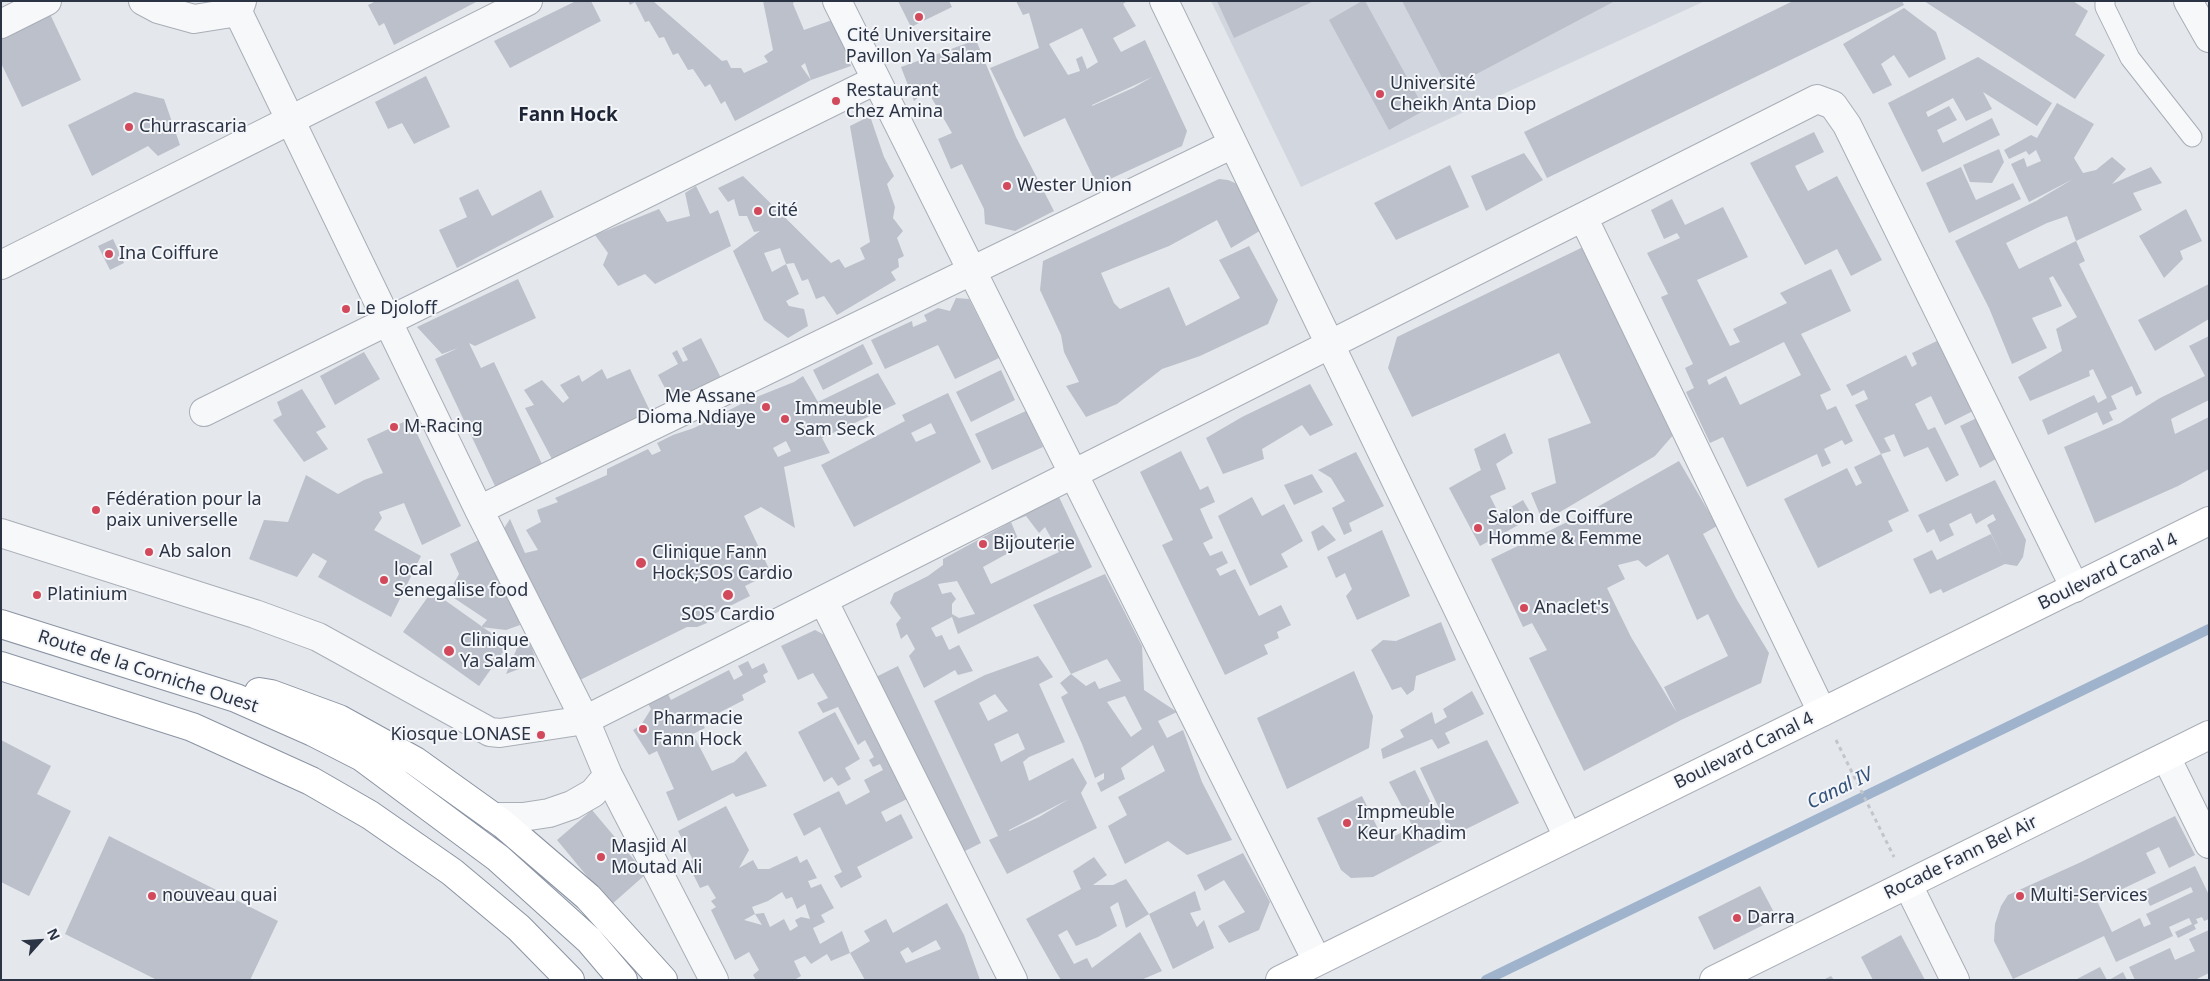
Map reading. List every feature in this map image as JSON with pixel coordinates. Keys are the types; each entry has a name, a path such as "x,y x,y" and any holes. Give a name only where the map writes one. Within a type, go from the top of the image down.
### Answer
{"main road":[{"name":"Boulevard Canal 4","path":"1280,980 2209,521"},
{"name":"Route de la Corniche Ouest","path":"1,624 244,701 313,732 362,757 498,858 589,940 623,980"},
{"path":"1,666 192,727 311,781 370,815 452,872 519,928 570,980"},
{"path":"198,685 271,694 339,719 415,761 493,817 588,897 663,980"},
{"name":"Rocade Fann Bel Air","path":"1714,980 2209,736"}],"street":[{"path":"1,24 48,1"},
{"path":"143,1 158,9 194,19 240,7 290,120 479,510 585,720 608,775 714,980"},
{"path":"1,265 528,1"},
{"path":"837,1 1317,961"},
{"path":"1164,1 1568,837"},
{"path":"2188,1 2209,38"},
{"path":"204,412 876,80"},
{"path":"1,533 255,614 318,637 490,732 500,733 585,720 1817,99 1833,106 1847,125 2075,588"},
{"path":"479,510 1233,144"},
{"path":"1583,217 1822,712"},
{"path":"823,600 1013,980"},
{"path":"2166,757 2209,844"},
{"path":"493,817 523,818 549,813 572,805 594,793 608,775"},
{"path":"1908,885 1955,980"}],"lane":[{"path":"2105,1 2105,7 2130,58 2192,137"}],"path":[{"path":"1845,757 1878,825"}],"shaded area":[{"name":"Université Cheikh Anta Diop","path":"1211,1 1705,1 1301,187"}],"building":[{"path":"376,1 478,1 394,45 384,23 379,26 368,5"},
{"path":"576,1 591,1 601,21 510,68 494,41"},
{"path":"628,1 653,1 722,61 727,60 731,68 741,68 744,73 768,62 764,56 773,50 763,1 794,1 793,4 804,30 835,19 851,66 811,80 735,121 725,101 721,104 710,84 705,87 693,69 688,70 678,53 673,55 664,37 659,38 649,21 645,22 635,2 630,5","holes":["805,63 811,80 801,66"]},
{"name":"Cité Universitaire Pavillon Ya Salam","path":"898,1 949,1 952,7 911,27"},
{"path":"1016,1 1127,1 1123,4 1136,26 1113,38 1121,52 1145,40 1187,131 1182,146 1097,185 1065,118 1024,137 990,68 1039,48 1029,13 1023,15","holes":["1082,28 1098,62 1087,69 1082,56 1076,59 1080,71 1068,75 1049,44","1152,77 1133,88 1092,106 1092,105"]},
{"path":"1217,1 1314,1 1234,38"},
{"path":"1365,1 1425,110 1389,130 1329,20"},
{"path":"1402,1 1615,1 1448,89"},
{"path":"1793,1 1902,1 1904,5 1547,178 1524,132"},
{"path":"1924,1 2073,1 2088,11 2075,35 2105,55 2075,99"},
{"path":"1904,8 1936,32 1946,59 1909,78 1894,55 1881,64 1892,85 1873,94 1843,44"},
{"path":"50,14 81,80 22,107 1,63 1,37"},
{"path":"976,40 1016,137 1054,211 1015,231 985,224 984,209 962,164 951,169 938,139 952,133 927,90 914,101 901,67"},
{"path":"1978,57 2052,103 2037,126 1983,92 1992,109 1966,121 1953,98 1926,112 1928,117 1949,106 1957,120 1937,130 1943,143 1992,118 2000,135 1922,172 1888,103"},
{"path":"426,76 450,127 414,144 402,123 388,129 375,102"},
{"path":"135,92 164,99 180,145 158,156 148,146 92,176 68,125"},
{"path":"2057,103 2094,124 2074,158 2083,173 2096,170 2112,157 2126,169 2112,184 2151,167 2162,183 2133,193 2142,210 2076,241 2085,261 2079,264 2142,393 2136,396 2132,386 2111,396 2117,409 2109,412 2113,420 2103,425 2097,412 2048,435 2042,420 2094,395 2098,403 2107,398 2093,369 2089,371 2090,376 2030,401 2018,377 2062,351 2056,329 2077,317 2053,276 2049,278 2062,306 2032,318 2047,348 2012,364 1989,308 1955,241 2036,201 2073,179 2029,202 2011,164 2024,158 2027,167 2041,161 2036,150 2029,155 2026,151 2009,159 2004,150 2031,135 2037,138","holes":["2067,216 2076,241 2019,269 2006,243 2047,223"]},
{"name":"cité","path":"870,116 884,157 894,176 887,184 895,207 893,218 903,231 897,238 904,256 898,259 899,267 891,272 896,280 837,315 824,296 816,299 808,279 802,281 794,263 786,264 799,294 786,301 789,306 804,309 808,326 788,338 764,320 733,251 760,231 754,232 747,216 739,216 734,199 728,202 718,188 743,176 831,263 839,259 845,268 865,259 860,248 870,242 850,126","holes":["780,248 786,264 772,272 764,253"]},
{"path":"1814,132 1824,152 1795,166 1800,176 1808,191 1837,176 1882,260 1851,276 1837,249 1805,265 1750,163"},
{"path":"1999,149 2004,162 1992,183 1970,182 1963,165"},
{"path":"1524,153 1543,180 1486,211 1471,176"},
{"path":"1450,165 1469,207 1396,240 1374,203"},
{"path":"1961,167 1976,200 2013,183 2021,199 1949,233 1926,183"},
{"path":"1219,179 1228,180 1242,186 1263,229 1231,248 1217,220 1169,246 1101,273 1114,303 1120,309 1169,287 1186,326 1240,298 1219,260 1249,246 1278,300 1268,324 1200,356 1162,369 1117,404 1086,417 1066,386 1079,382 1064,352 1061,335 1040,290 1043,261"},
{"path":"696,186 710,214 718,210 731,246 655,284 645,274 618,286 603,265 608,253 595,235 659,209 667,222 690,216 685,193"},
{"path":"478,189 492,216 541,190 554,217 457,268 439,230 467,217 459,198"},
{"path":"1672,199 1685,225 1723,207 1748,257 1697,280 1730,346 1740,342 1733,329 1787,303 1780,293 1831,269 1851,311 1801,334 1831,390 1820,395 1827,410 1836,406 1853,441 1845,445 1842,440 1824,449 1831,463 1822,467 1817,454 1747,487 1723,437 1710,443 1686,392 1694,388 1685,368 1693,364 1661,297 1668,294 1647,253 1680,238 1677,233 1664,239 1651,210","holes":["1784,342 1801,375 1740,405 1726,376 1709,385 1707,380"]},
{"path":"2186,209 2202,241 2180,251 2183,259 2164,278 2139,236"},
{"path":"113,239 124,263 110,270 98,246"},
{"path":"1583,247 1674,434 1655,456 1543,522 1531,493 1556,483 1548,439 1591,423 1559,353 1412,417 1388,368 1397,337"},
{"path":"518,279 536,318 475,346 469,343 481,368 494,362 542,464 495,486 435,359 458,348 442,354 417,327"},
{"path":"2209,284 2209,319 2155,351 2138,320"},
{"path":"956,298 969,299 999,358 955,379 938,345 885,369 871,340 912,321 913,327 927,321 924,315 938,308 950,311"},
{"path":"2209,336 2209,400 2171,419 2175,434 2209,417 2209,469 2178,486 2095,523 2064,447 2120,423 2160,398 2205,376 2189,346"},
{"path":"701,338 721,378 673,403 658,375 678,364 672,353 677,350 683,362 688,360 682,348"},
{"path":"1941,339 1975,410 1945,425 1931,396 1915,404 1928,430 1935,427 1959,475 1946,482 1928,447 1904,457 1894,434 1884,438 1891,451 1881,454 1855,405 1868,399 1864,390 1852,396 1846,385 1906,355 1912,367 1917,364 1912,353"},
{"path":"863,344 873,364 823,390 813,370"},
{"path":"364,352 380,379 335,405 320,376"},
{"path":"602,369 607,379 630,369 651,413 553,461 525,408 534,405 524,390 542,380 563,403 569,398 560,385 579,375 582,382"},
{"path":"1001,370 1015,400 971,422 956,392"},
{"name":"Clinique Fann Hock;SOS Cardio","path":"878,373 896,404 822,438 830,453 784,467 795,528 761,507 744,516 771,573 745,586 750,596 706,618 707,623 697,627 687,627 572,684 501,533 510,519 525,553 538,550 526,530 541,522 537,510 558,502 555,498 607,475 607,469 648,449 652,455 661,451 657,443 694,428 749,400 794,382 803,376 818,402","holes":["786,441 791,451 778,457 773,448"]},
{"path":"1310,384 1333,425 1310,436 1302,425 1262,449 1264,459 1223,474 1206,438 1242,417"},
{"path":"302,389 326,427 316,432 328,449 304,462 273,420 282,415 277,402"},
{"path":"948,393 981,462 854,527 821,465 905,421 902,415","holes":["931,423 936,433 916,442 911,433"]},
{"path":"1026,411 1043,447 992,470 975,434"},
{"path":"1979,417 2001,456 1980,468 1960,426"},
{"path":"410,419 461,526 422,545 404,503 379,512 382,518 374,530 421,556 391,617 318,577 327,561 313,553 297,577 249,559 264,520 288,522 306,475 338,494 364,480 383,473 367,439"},
{"path":"1505,433 1513,453 1496,464 1506,489 1490,496 1499,514 1523,500 1533,517 1480,546 1449,488 1481,470 1474,449"},
{"path":"1181,451 1200,490 1208,486 1215,502 1200,509 1213,538 1203,543 1210,556 1222,551 1228,563 1216,569 1220,576 1235,569 1259,616 1281,605 1291,625 1277,632 1279,638 1264,645 1268,654 1225,675 1162,545 1173,540 1140,472"},
{"path":"1356,452 1384,506 1349,523 1352,531 1344,535 1332,508 1345,501 1331,478 1318,470"},
{"path":"1881,454 1909,511 1888,521 1893,531 1818,568 1784,499 1847,468 1856,486 1862,483 1854,467"},
{"path":"1679,461 1717,526 1703,534 1737,600 1769,653 1761,683 1681,720 1584,771 1529,658 1547,650 1532,623 1523,627 1491,559 1592,510","holes":["1668,554 1697,620 1708,614 1728,656 1664,687 1677,713 1631,637 1607,588 1625,579 1618,565 1638,560 1646,567"]},
{"path":"1312,474 1323,492 1294,505 1284,485"},
{"path":"1995,480 2026,540 2023,557 2017,566 2005,564 1943,593 1941,589 1930,594 1913,559 1932,550 1937,560 1991,534 2002,556 1987,525 1996,520 1993,514 1976,524 1971,513 1949,524 1954,535 1940,542 1934,529 1927,533 1918,515"},
{"path":"1050,492 1059,497 1092,567 958,634 952,617 931,628 936,637 942,635 949,650 959,645 973,671 958,675 955,670 924,688 909,656 915,649 907,634 901,639 896,624 901,618 890,603 894,593 928,576 943,565 943,559 1011,522 1010,511","holes":["1026,516 1039,533 1045,527 1059,552 991,584 983,567 1021,546 1011,522","957,581 975,614 959,618 952,614 952,604 956,599 951,592 942,594 938,584"]},
{"path":"1252,497 1262,516 1284,504 1303,541 1281,554 1288,567 1250,586 1218,516"},
{"path":"1323,525 1336,540 1318,551 1311,532"},
{"path":"1382,530 1410,596 1357,620 1346,596 1352,589 1345,573 1336,578 1327,557"},
{"path":"481,539 498,564 520,625 506,630 481,627 487,620 448,594 459,574 450,554"},
{"path":"1105,574 1142,646 1144,690 1177,712 1158,721 1167,738 1183,730 1202,782 1232,840 1187,855 1168,841 1125,864 1108,826 1127,815 1118,797 1165,771 1153,745 1121,768 1125,779 1101,792 1097,783 1104,779 1104,773 1095,778 1061,697 1068,693 1060,683 1071,674 1033,605","holes":["1107,659 1121,681 1099,689 1095,681 1086,686 1071,674","1125,696 1142,729 1131,737 1107,702"]},
{"name":"Clinique Ya Salam","path":"432,591 508,645 479,686 403,632"},
{"path":"1441,622 1456,660 1416,676 1414,690 1407,695 1401,687 1392,690 1371,650 1383,640 1396,641"},
{"path":"815,630 838,642 913,796 881,812 886,822 901,814 913,838 857,867 862,877 841,888 834,876 842,872 820,827 804,836 793,814 839,791 846,805 870,792 864,780 883,770 880,764 873,767 869,760 874,757 865,740 858,745 838,707 823,713 817,703 828,698 813,673 798,680 781,646"},
{"path":"529,640 537,662 506,674 517,648 508,645"},
{"path":"1038,656 1053,677 1039,684 1065,742 1029,757 1023,762 1029,781 1073,758 1087,783 1081,793 1097,828 1007,874 989,840 998,836 934,701 985,675","holes":["995,694 1008,711 988,721 979,703","1018,733 1025,749 1001,762 994,744","1069,799 1039,817 1009,830"]},
{"path":"748,661 752,669 764,663 768,672 763,675 766,682 742,695 744,700 701,722 705,728 693,734 712,771 734,762 746,751 767,786 736,797 733,793 678,821 666,792 674,789 657,751 649,755 633,730 641,725 651,709 647,702 667,692 671,700 729,670 734,680 743,675 738,666"},
{"path":"898,666 981,843 963,852 876,677"},
{"path":"1354,671 1373,716 1369,748 1287,789 1257,718"},
{"path":"1472,691 1484,714 1445,733 1450,743 1438,749 1432,739 1383,759 1381,749 1404,737 1400,730 1432,712 1435,724 1447,717 1443,709"},
{"path":"835,712 860,759 845,768 851,779 838,786 832,777 824,782 798,732"},
{"path":"1,740 51,766 37,794 71,811 29,896 1,882"},
{"path":"1487,740 1519,803 1452,836 1420,768"},
{"name":"Impmeuble Keur Khadim","path":"1415,770 1448,838 1373,877 1351,878 1341,870 1317,818 1362,796 1384,841 1413,827 1389,782"},
{"path":"726,806 749,850 739,868 753,860 758,869 769,869 797,856 800,863 807,859 817,878 808,881 811,888 821,884 834,908 821,915 825,922 813,928 820,944 842,931 850,953 831,961 827,954 811,964 805,956 794,961 801,976 794,980 756,980 753,975 759,970 749,952 735,960 711,910 716,907 711,901 716,898 708,885 700,888 687,862 693,860 678,831","holes":["782,892 786,899 792,897 797,909 805,904 810,919 801,917 795,920 798,926 790,931 784,919 770,927 764,913 755,914 752,907 768,901","755,914 762,925 744,920"]},
{"name":"Masjid Al Moutad Ali","path":"592,810 646,874 611,905 557,840"},
{"path":"2175,816 2195,855 2169,868 2159,847 2146,853 2156,873 2097,901 2112,932 2140,918 2144,927 2151,924 2146,914 2193,892 2191,887 2150,906 2143,891 2195,866 2209,895 2209,919 2204,921 2202,917 2196,919 2198,923 2194,925 2196,929 2178,938 2175,932 2192,924 2189,918 2169,927 2173,936 2116,962 2104,936 2013,979 1994,941 1995,924 2001,906 2008,895"},
{"path":"109,836 278,921 250,980 157,980 65,934"},
{"path":"1243,853 1270,902 1259,930 1229,943 1218,926 1245,912 1224,880 1205,891 1197,875"},
{"path":"1094,857 1107,875 1093,885 1113,885 1126,879 1149,914 1126,928 1118,902 1110,907 1117,926 1098,937 1076,946 1067,930 1058,935 1074,964 1087,958 1092,968 1140,932 1162,971 1141,980 1061,980 1056,972 1026,919 1081,889 1073,871"},
{"name":"Darra","path":"1760,886 1777,918 1714,950 1698,917"},
{"path":"1195,891 1201,910 1190,913 1197,927 1204,920 1214,948 1173,969 1149,914"},
{"path":"947,903 964,935 980,980 865,980 850,953 870,941 864,931 886,919 893,933","holes":["936,940 941,949 906,963 900,952 908,947 912,953"]},
{"path":"2209,930 2209,973 2195,980 2135,980 2129,967 2170,948 2175,960 2195,951 2189,939"},
{"path":"1901,935 1925,980 1873,980 1861,957"},
{"path":"2100,967 2107,980 2075,980"},
{"path":"2123,972 2127,980 2109,980"},
{"path":"1831,976 1834,980 1823,980"}],"waterway":[{"name":"Canal IV","path":"1486,980 2209,629"}],"place":[{"name":"Cité Universitaire Pavillon Ya Salam","path":"919,17"},
{"name":"Université Cheikh Anta Diop","path":"1380,94"},
{"name":"Restaurant chez Amina","path":"836,101"},
{"name":"Churrascaria","path":"129,127"},
{"name":"Wester Union","path":"1007,186"},
{"name":"cité","path":"758,211"},
{"name":"Ina Coiffure","path":"109,254"},
{"name":"Le Djoloff","path":"346,309"},
{"name":"Me Assane Dioma Ndiaye","path":"766,407"},
{"name":"Immeuble Sam Seck","path":"785,419"},
{"name":"M-Racing","path":"394,427"},
{"name":"Fédération pour la paix universelle","path":"96,510"},
{"name":"Salon de Coiffure Homme & Femme","path":"1478,528"},
{"name":"Bijouterie","path":"983,544"},
{"name":"Ab salon","path":"149,552"},
{"name":"Clinique Fann Hock;SOS Cardio","path":"641,563"},
{"name":"local Senegalise food","path":"384,580"},
{"name":"Platinium","path":"37,595"},
{"name":"SOS Cardio","path":"728,595"},
{"name":"Anaclet's","path":"1524,608"},
{"name":"Clinique Ya Salam","path":"449,651"},
{"name":"Pharmacie Fann Hock","path":"643,729"},
{"name":"Kiosque LONASE","path":"541,735"},
{"name":"Impmeuble Keur Khadim","path":"1347,823"},
{"name":"Masjid Al Moutad Ali","path":"601,857"},
{"name":"nouveau quai","path":"152,896"},
{"name":"Multi-Services","path":"2020,896"},
{"name":"Darra","path":"1737,918"}],"district":[{"name":"Fann Hock","path":"568,116"}]}
